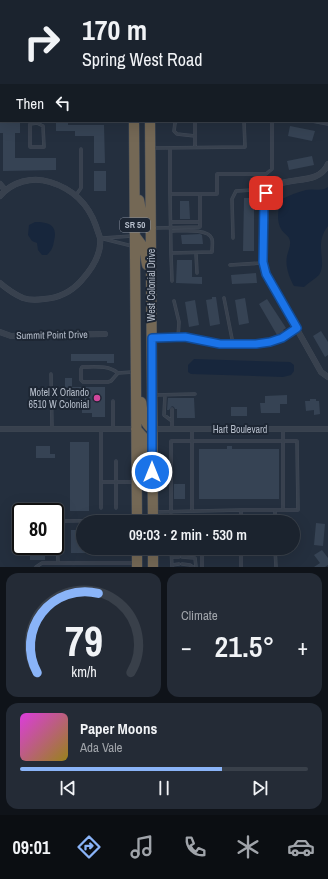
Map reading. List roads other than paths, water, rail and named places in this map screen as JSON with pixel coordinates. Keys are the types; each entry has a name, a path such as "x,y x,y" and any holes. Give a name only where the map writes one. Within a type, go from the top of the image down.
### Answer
{"highway":[{"name":"West Colonial Drive","path":"134,122 137,515"},
{"name":"West Colonial Drive","path":"150,122 153,515"},
{"path":"134,176 143,218 151,228"},
{"path":"135,236 144,248 151,289"},
{"path":"136,372 144,421 152,429"},
{"path":"136,429 144,438 153,486"},
{"path":"153,555 153,567"}],"street":[{"path":"328,23 328,29"},
{"path":"328,164 326,168 314,178 283,182 273,186 266,193 263,262 266,274 321,372 328,377"},
{"path":"0,196 5,190 15,184 31,180 47,181 62,186 76,195 87,207 94,220 100,238 98,254 90,271 78,284 65,294 38,300 24,298 11,292 0,283"},
{"path":"0,184 5,190"},
{"name":"Summit Point Drive","path":"0,332 11,336 105,334"},
{"path":"0,429 136,429"},
{"name":"Hart Boulevard","path":"152,429 328,429"}],"lane":[{"path":"0,0 6,0"},
{"path":"37,122 43,126 44,147 30,147 30,124 37,122"},
{"path":"176,122 174,132 177,134 195,136"},
{"path":"195,122 195,147"},
{"path":"150,148 245,147 244,122"},
{"path":"170,194 217,194 217,174 266,174 272,169 272,122"},
{"path":"317,122 328,124"},
{"path":"76,195 82,188 82,148"},
{"path":"170,148 172,281"},
{"path":"233,238 232,199 236,191 253,190 265,196"},
{"path":"151,228 200,227 200,194"},
{"path":"172,222 200,222"},
{"path":"172,232 201,231 209,234 212,238 212,252 172,253"},
{"path":"100,238 135,236"},
{"path":"100,238 135,247"},
{"path":"196,253 197,273"},
{"path":"230,266 263,262"},
{"path":"224,298 233,344"},
{"path":"174,301 179,322 178,338"},
{"path":"152,338 198,339 220,344 256,344 282,338 297,328"},
{"path":"118,373 111,381 108,382 83,382 81,380 82,368 104,367 112,369 118,373 136,372"},
{"path":"51,374 52,429"},
{"path":"152,395 165,395 172,397 179,394 195,394"},
{"path":"165,395 164,415 172,421"},
{"path":"113,401 113,429"},
{"path":"172,410 172,429"},
{"path":"100,508 101,429"},
{"path":"192,429 192,511"},
{"path":"283,429 283,510"},
{"path":"159,515 172,511 298,510 297,441 171,442 172,511 172,515"},
{"path":"116,461 116,508"},
{"path":"101,482 136,482"},
{"path":"241,510 241,515"},
{"path":"275,510 275,515"},
{"path":"58,563 58,530 62,522 76,521"},
{"path":"202,555 202,567"},
{"path":"241,555 241,567"},
{"path":"275,555 276,567"},
{"path":"192,567 190,565 180,564 172,566 172,557 193,557 195,558 196,567"},
{"path":"36,567 42,563 137,565"}],"water":[{"path":"328,187 328,226 324,233 321,246 321,270 319,275 304,287 294,286 287,268 287,256 290,247 289,237 281,229 278,222 278,214 282,199 300,192"},
{"path":"35,222 48,224 55,231 53,247 47,255 42,255 38,250 37,243 32,241 28,235 29,225"},
{"path":"194,359 290,362 294,365 294,371 291,375 283,377 191,374 188,372 188,365"}],"place":[{"name":"Motel X Orlando 6510 W Colonial","path":"97,398"}]}
